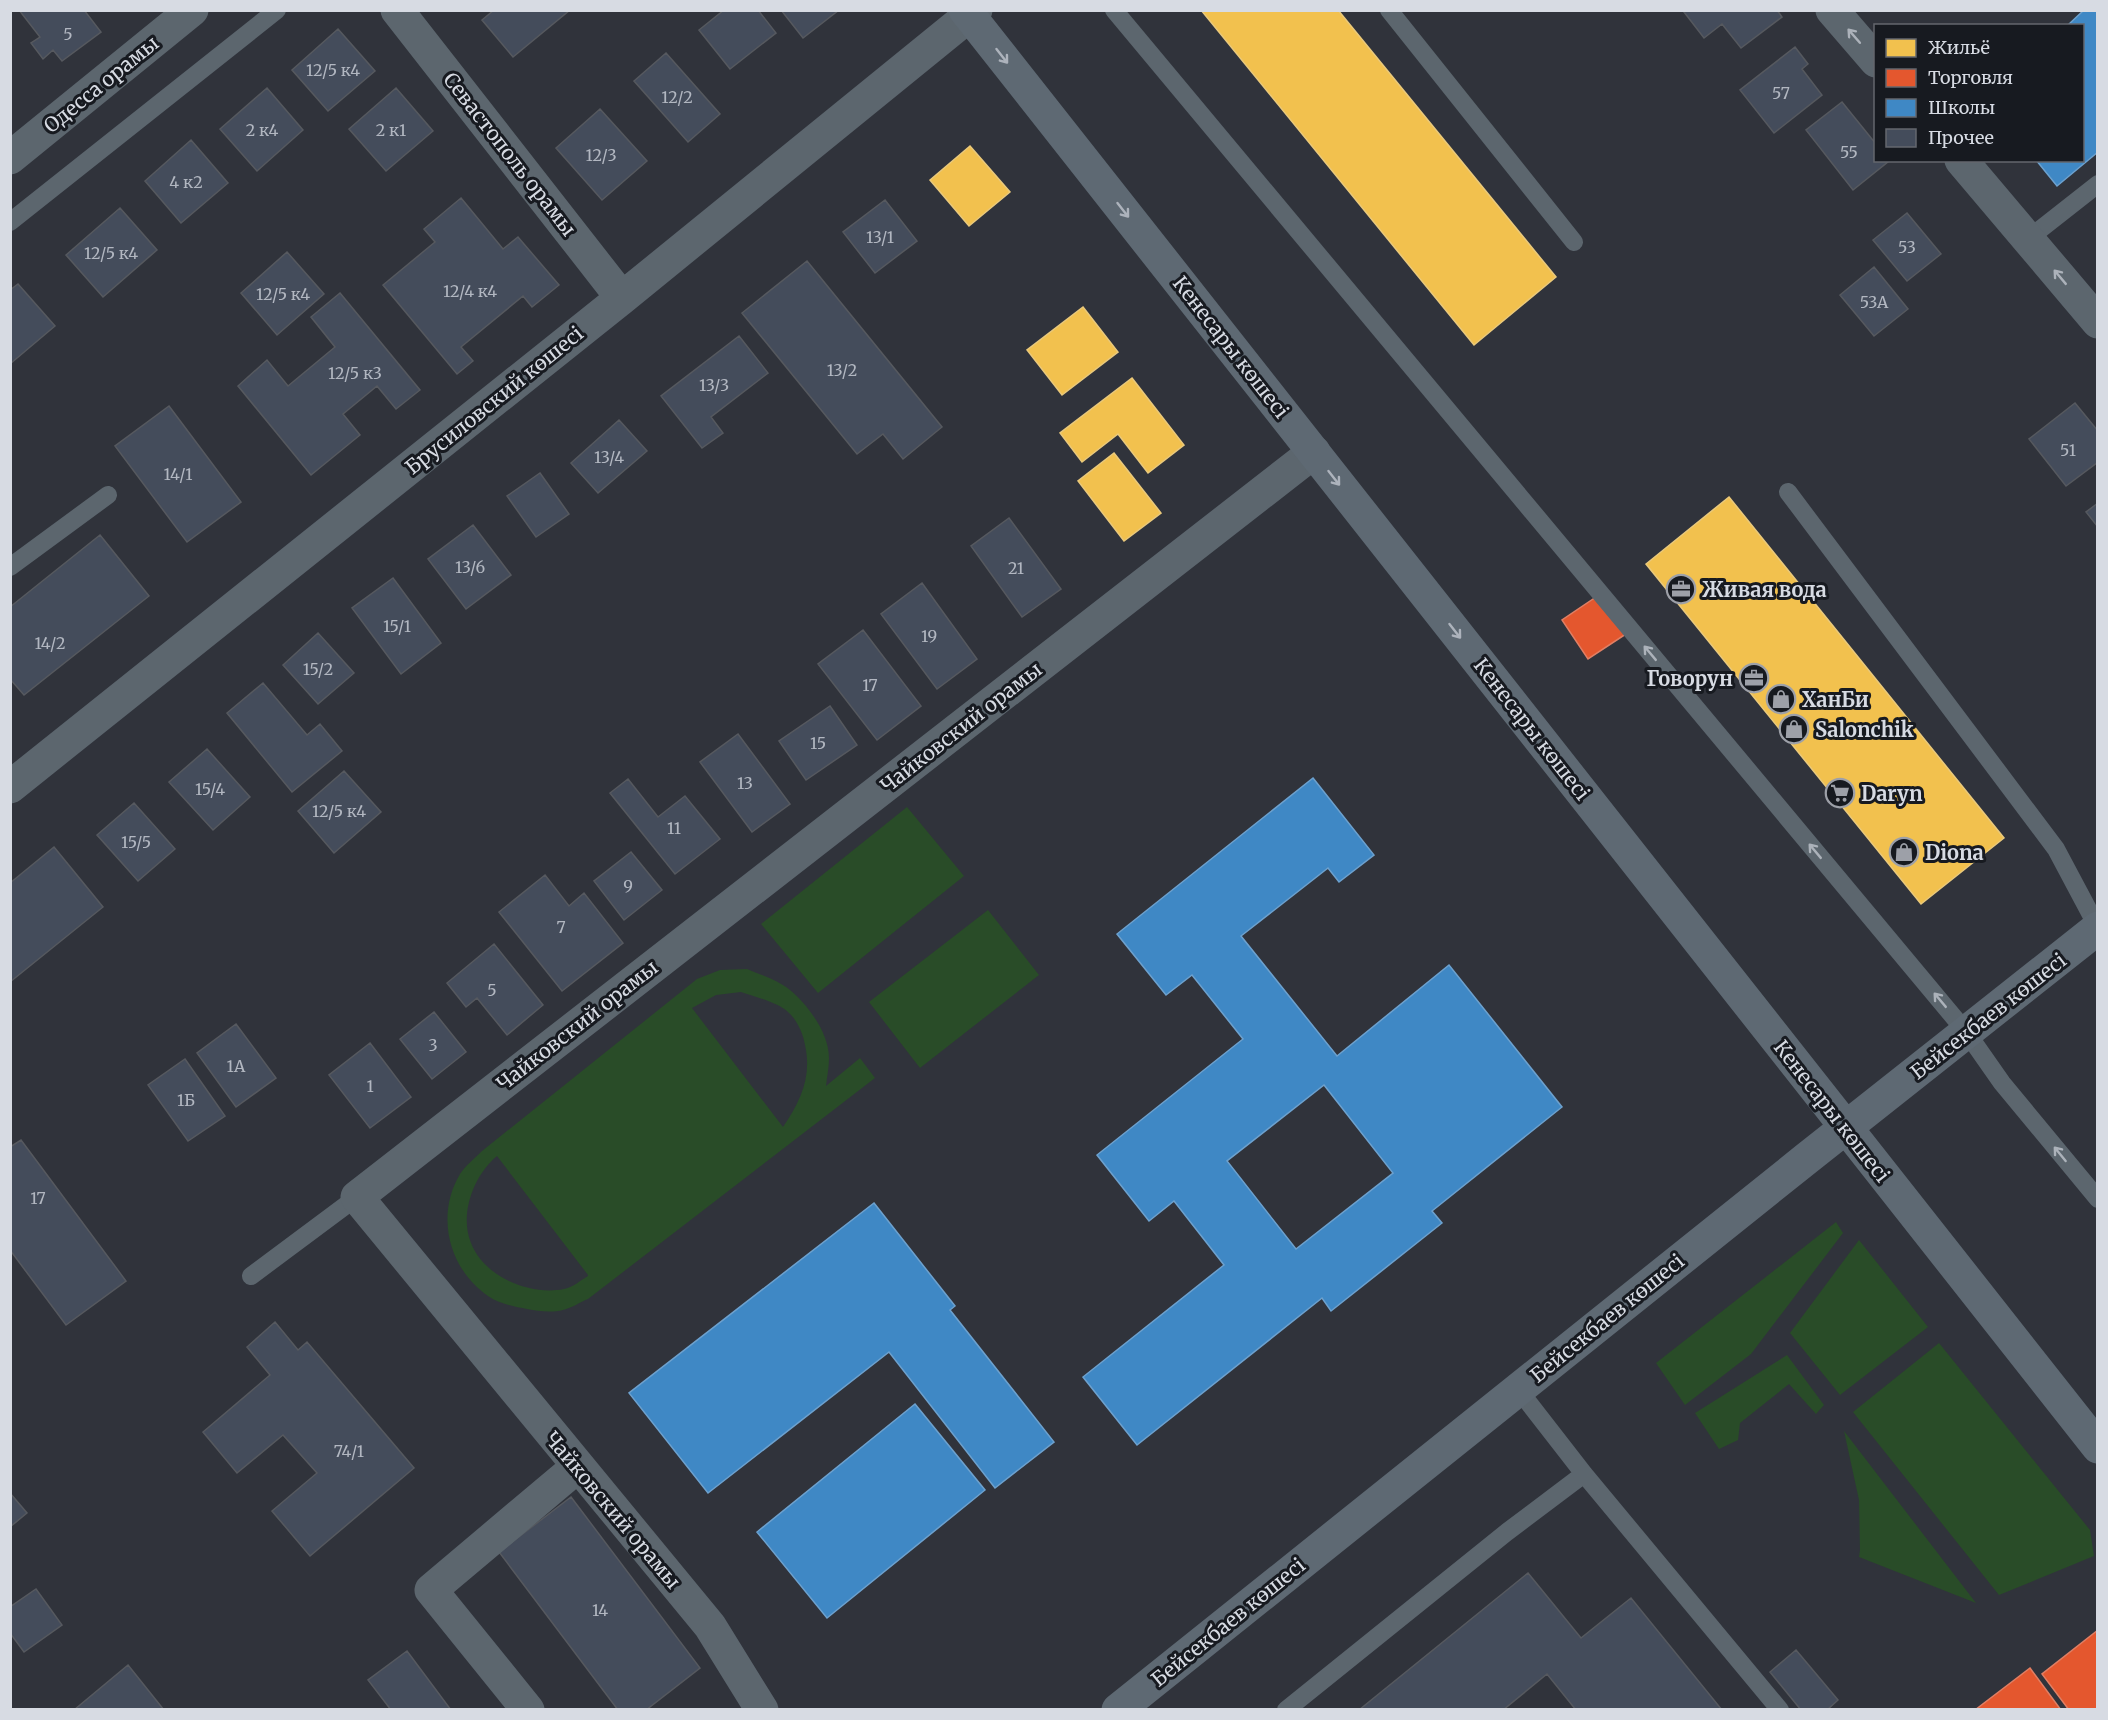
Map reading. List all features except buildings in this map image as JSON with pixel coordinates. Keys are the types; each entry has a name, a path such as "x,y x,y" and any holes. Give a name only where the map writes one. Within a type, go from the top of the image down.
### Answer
{"main road":[{"name":"Кенесары көшесі","path":"970,12 2097,1447"},
{"name":"Бейсекбаев көшесі","path":"1118,1710 2097,928"}],"street":[{"name":"Одесса орамы","path":"10,158 192,10"},
{"name":"Севастополь орамы","path":"397,10 622,298"},
{"path":"1832,10 1874,60"},
{"name":"Брусиловский көшесі","path":"10,787 622,298 970,12"},
{"path":"1963,162 2028,239 2094,310"},
{"name":"Чайковский орамы","path":"762,1710 710,1626 357,1197 1314,452"},
{"path":"528,1710 431,1590 578,1467"}],"lane":[{"path":"10,222 277,10"},
{"path":"1114,10 1967,1033 2002,1083 2097,1199"},
{"path":"1389,10 1574,242"},
{"path":"2028,239 2097,184"},
{"path":"1788,492 2056,849 2097,928"},
{"path":"10,567 108,495"},
{"path":"251,1276 357,1197"},
{"path":"1518,1389 1584,1474 1780,1710"},
{"path":"1286,1710 1498,1539 1584,1474"}],"green space":[{"path":"907,807 964,876 818,993 761,924"},
{"path":"988,910 1039,975 920,1068 869,1002"},
{"path":"747,969 780,983 804,1003 821,1029 828,1049 826,1086 860,1058 875,1078 588,1299 566,1309 549,1312 512,1306 488,1296 464,1271 455,1257 450,1241 448,1207 452,1190 462,1171 482,1151 697,979 720,970","holes":["741,992 783,1008 794,1019 803,1036 807,1056 806,1078 800,1098 783,1127 692,1008 716,995","497,1156 588,1275 588,1276 567,1288 537,1290 497,1274 477,1255 468,1232 468,1208 476,1184"]},
{"path":"1836,1222 1843,1233 1751,1354 1685,1405 1656,1363"},
{"path":"1859,1240 1928,1327 1840,1395 1790,1333"},
{"path":"1939,1343 2090,1530 2094,1556 1999,1595 1853,1412"},
{"path":"1787,1355 1824,1405 1816,1414 1789,1384 1740,1423 1738,1440 1719,1449 1695,1413"},
{"path":"1844,1431 1976,1603 1859,1557 1859,1500"}],"place":[{"name":"Живая вода","path":"1681,589"},
{"name":"Говорун","path":"1754,678"},
{"name":"ХанБи","path":"1781,699"},
{"name":"Salonchik","path":"1794,729"},
{"name":"Daryn","path":"1840,793"},
{"name":"Diona","path":"1904,852"}]}
